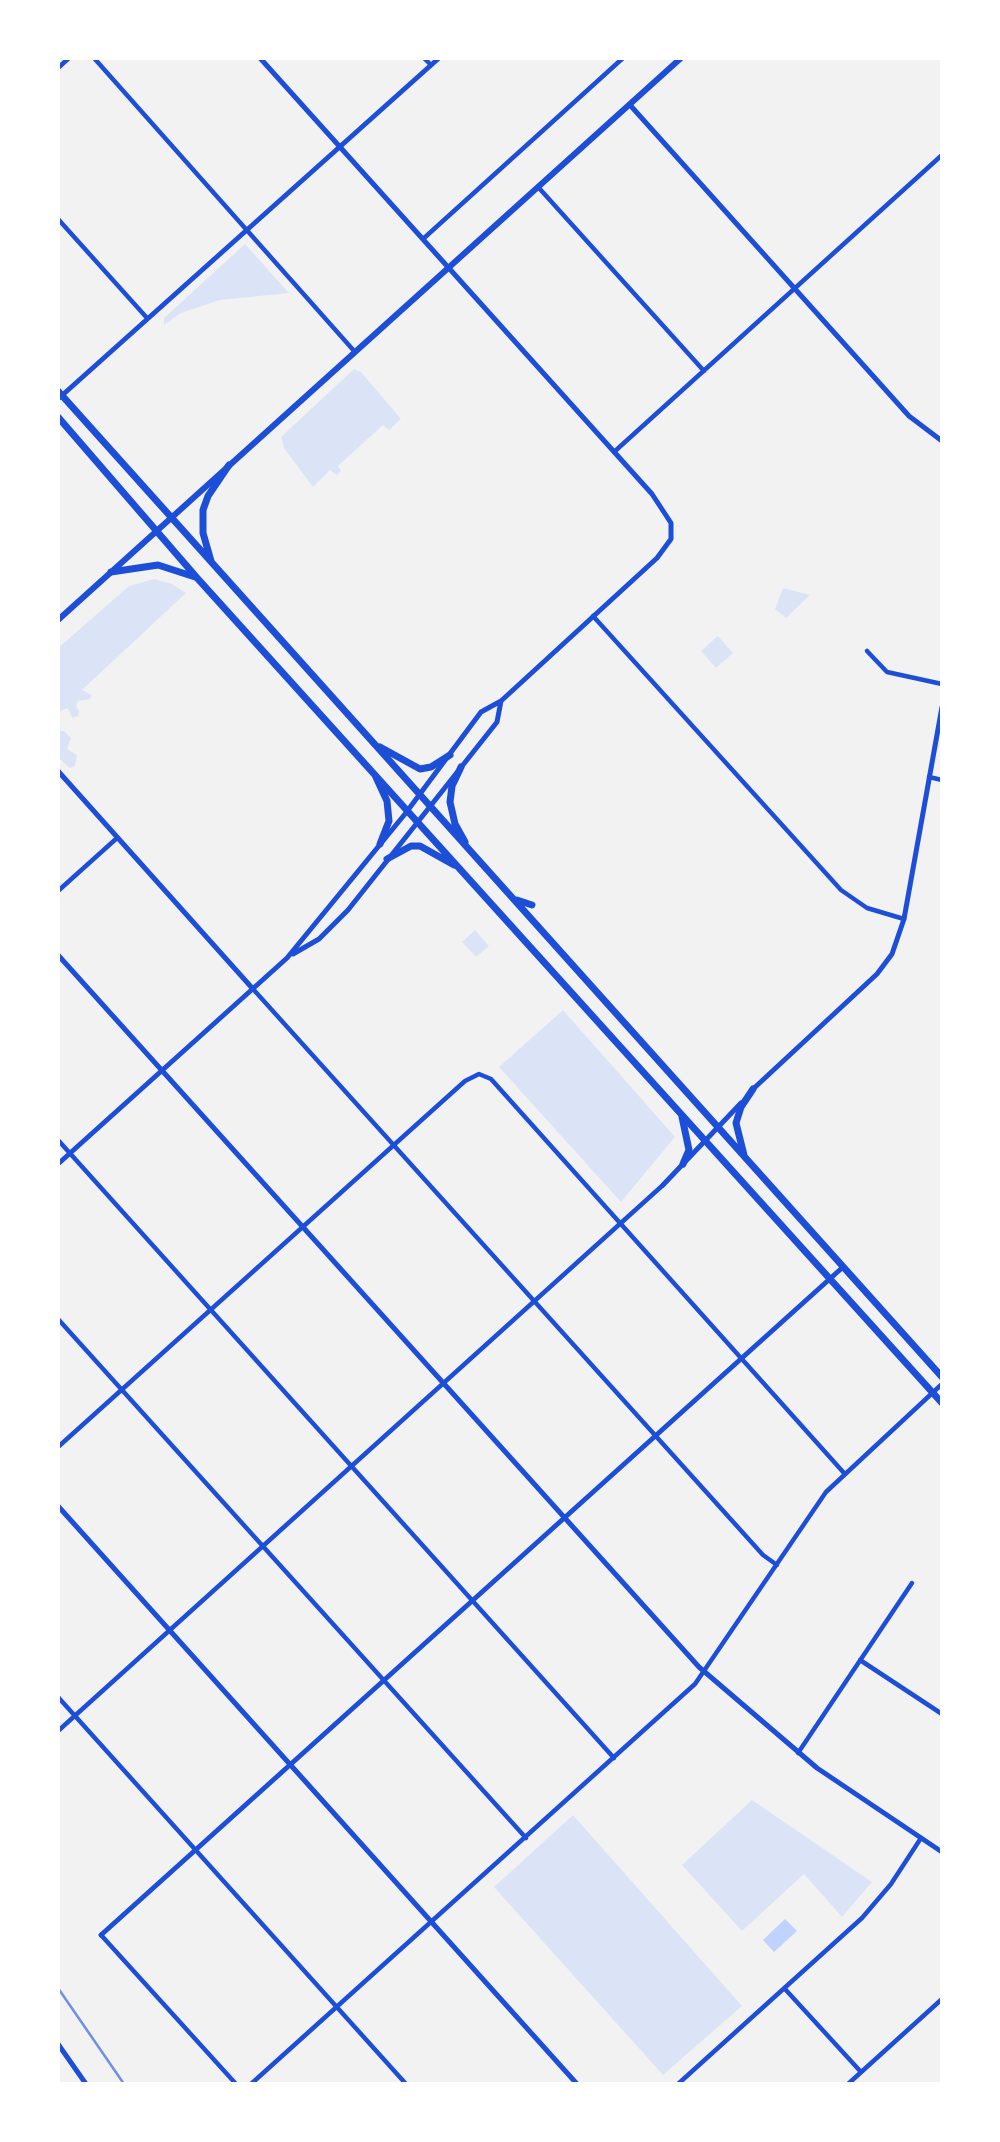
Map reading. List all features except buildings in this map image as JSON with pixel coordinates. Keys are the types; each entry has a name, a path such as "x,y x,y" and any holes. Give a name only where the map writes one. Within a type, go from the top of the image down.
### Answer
{"highway":[{"path":"59,395 942,1377"},
{"path":"58,417 198,579 419,820 942,1403"},
{"path":"212,565 203,533 203,510 229,465"},
{"path":"111,572 158,565 198,579"},
{"path":"370,740 396,758 420,769 431,767 450,755"},
{"path":"461,767 452,786 450,807 455,824 472,855"},
{"path":"372,768 387,801 390,821 380,844"},
{"path":"387,859 411,846 420,846 435,851 467,874"},
{"path":"510,896 531,905"},
{"path":"746,1159 736,1122 741,1107 754,1089"},
{"path":"680,1113 689,1150 683,1164"}],"main road":[{"path":"58,620 681,58"}],"street":[{"path":"58,68 69,58"},
{"path":"94,58 355,352"},
{"path":"58,1164 287,958 419,795 481,712 501,701 657,558 671,539 671,523 661,505 260,58"},
{"path":"424,58 431,65"},
{"path":"59,395 439,58"},
{"path":"423,239 624,58"},
{"path":"630,105 909,416 942,441"},
{"path":"614,452 942,155"},
{"path":"539,187 704,371"},
{"path":"58,219 148,318"},
{"path":"592,615 841,890 867,908 904,919"},
{"path":"867,651 887,672 942,684"},
{"path":"287,958 319,939 338,921 497,722 501,701"},
{"path":"58,1731 663,1185 754,1089 881,969 895,947 904,919 942,707"},
{"path":"58,771 762,1555 778,1565"},
{"path":"929,777 942,780"},
{"path":"58,891 117,838"},
{"path":"58,955 706,1672 798,1753 942,1852"},
{"path":"58,1447 393,1145 476,1074 491,1079 844,1473"},
{"path":"58,1140 614,1758"},
{"path":"236,2084 101,1935 843,1267"},
{"path":"58,1319 526,1838"},
{"path":"251,2084 526,1838 706,1672 826,1492 942,1384"},
{"path":"58,1506 577,2084"},
{"path":"798,1753 912,1583"},
{"path":"860,1660 942,1714"},
{"path":"58,1697 406,2084"},
{"path":"678,2084 862,1918 891,1884 921,1838"},
{"path":"785,1989 862,2072"},
{"path":"848,2084 942,1999"},
{"path":"58,2044 86,2084"}],"shaded area":[{"path":"245,244 289,293 220,300 181,313 164,325 164,318"},
{"path":"354,369 361,372 401,419 389,430 383,425 338,466 341,471 337,475 330,470 313,487 284,448 281,437"},
{"path":"154,579 172,584 186,593 82,690 92,695 90,699 78,701 78,716 72,718 68,708 58,712 58,648 129,586"},
{"path":"783,588 810,595 786,618 775,609"},
{"path":"718,636 733,653 716,668 701,651"},
{"path":"58,731 64,731 71,738 67,749 77,755 75,766 70,768 60,759"},
{"path":"475,930 489,946 476,957 462,942"},
{"path":"563,1010 675,1137 621,1202 499,1067"},
{"path":"752,1800 872,1882 842,1917 804,1874 742,1931 682,1865"},
{"path":"573,1815 742,2006 663,2075 494,1887"}],"water":[{"path":"785,1919 797,1931 774,1952 763,1940"}],"railway":[{"path":"58,1988 124,2084"}]}
